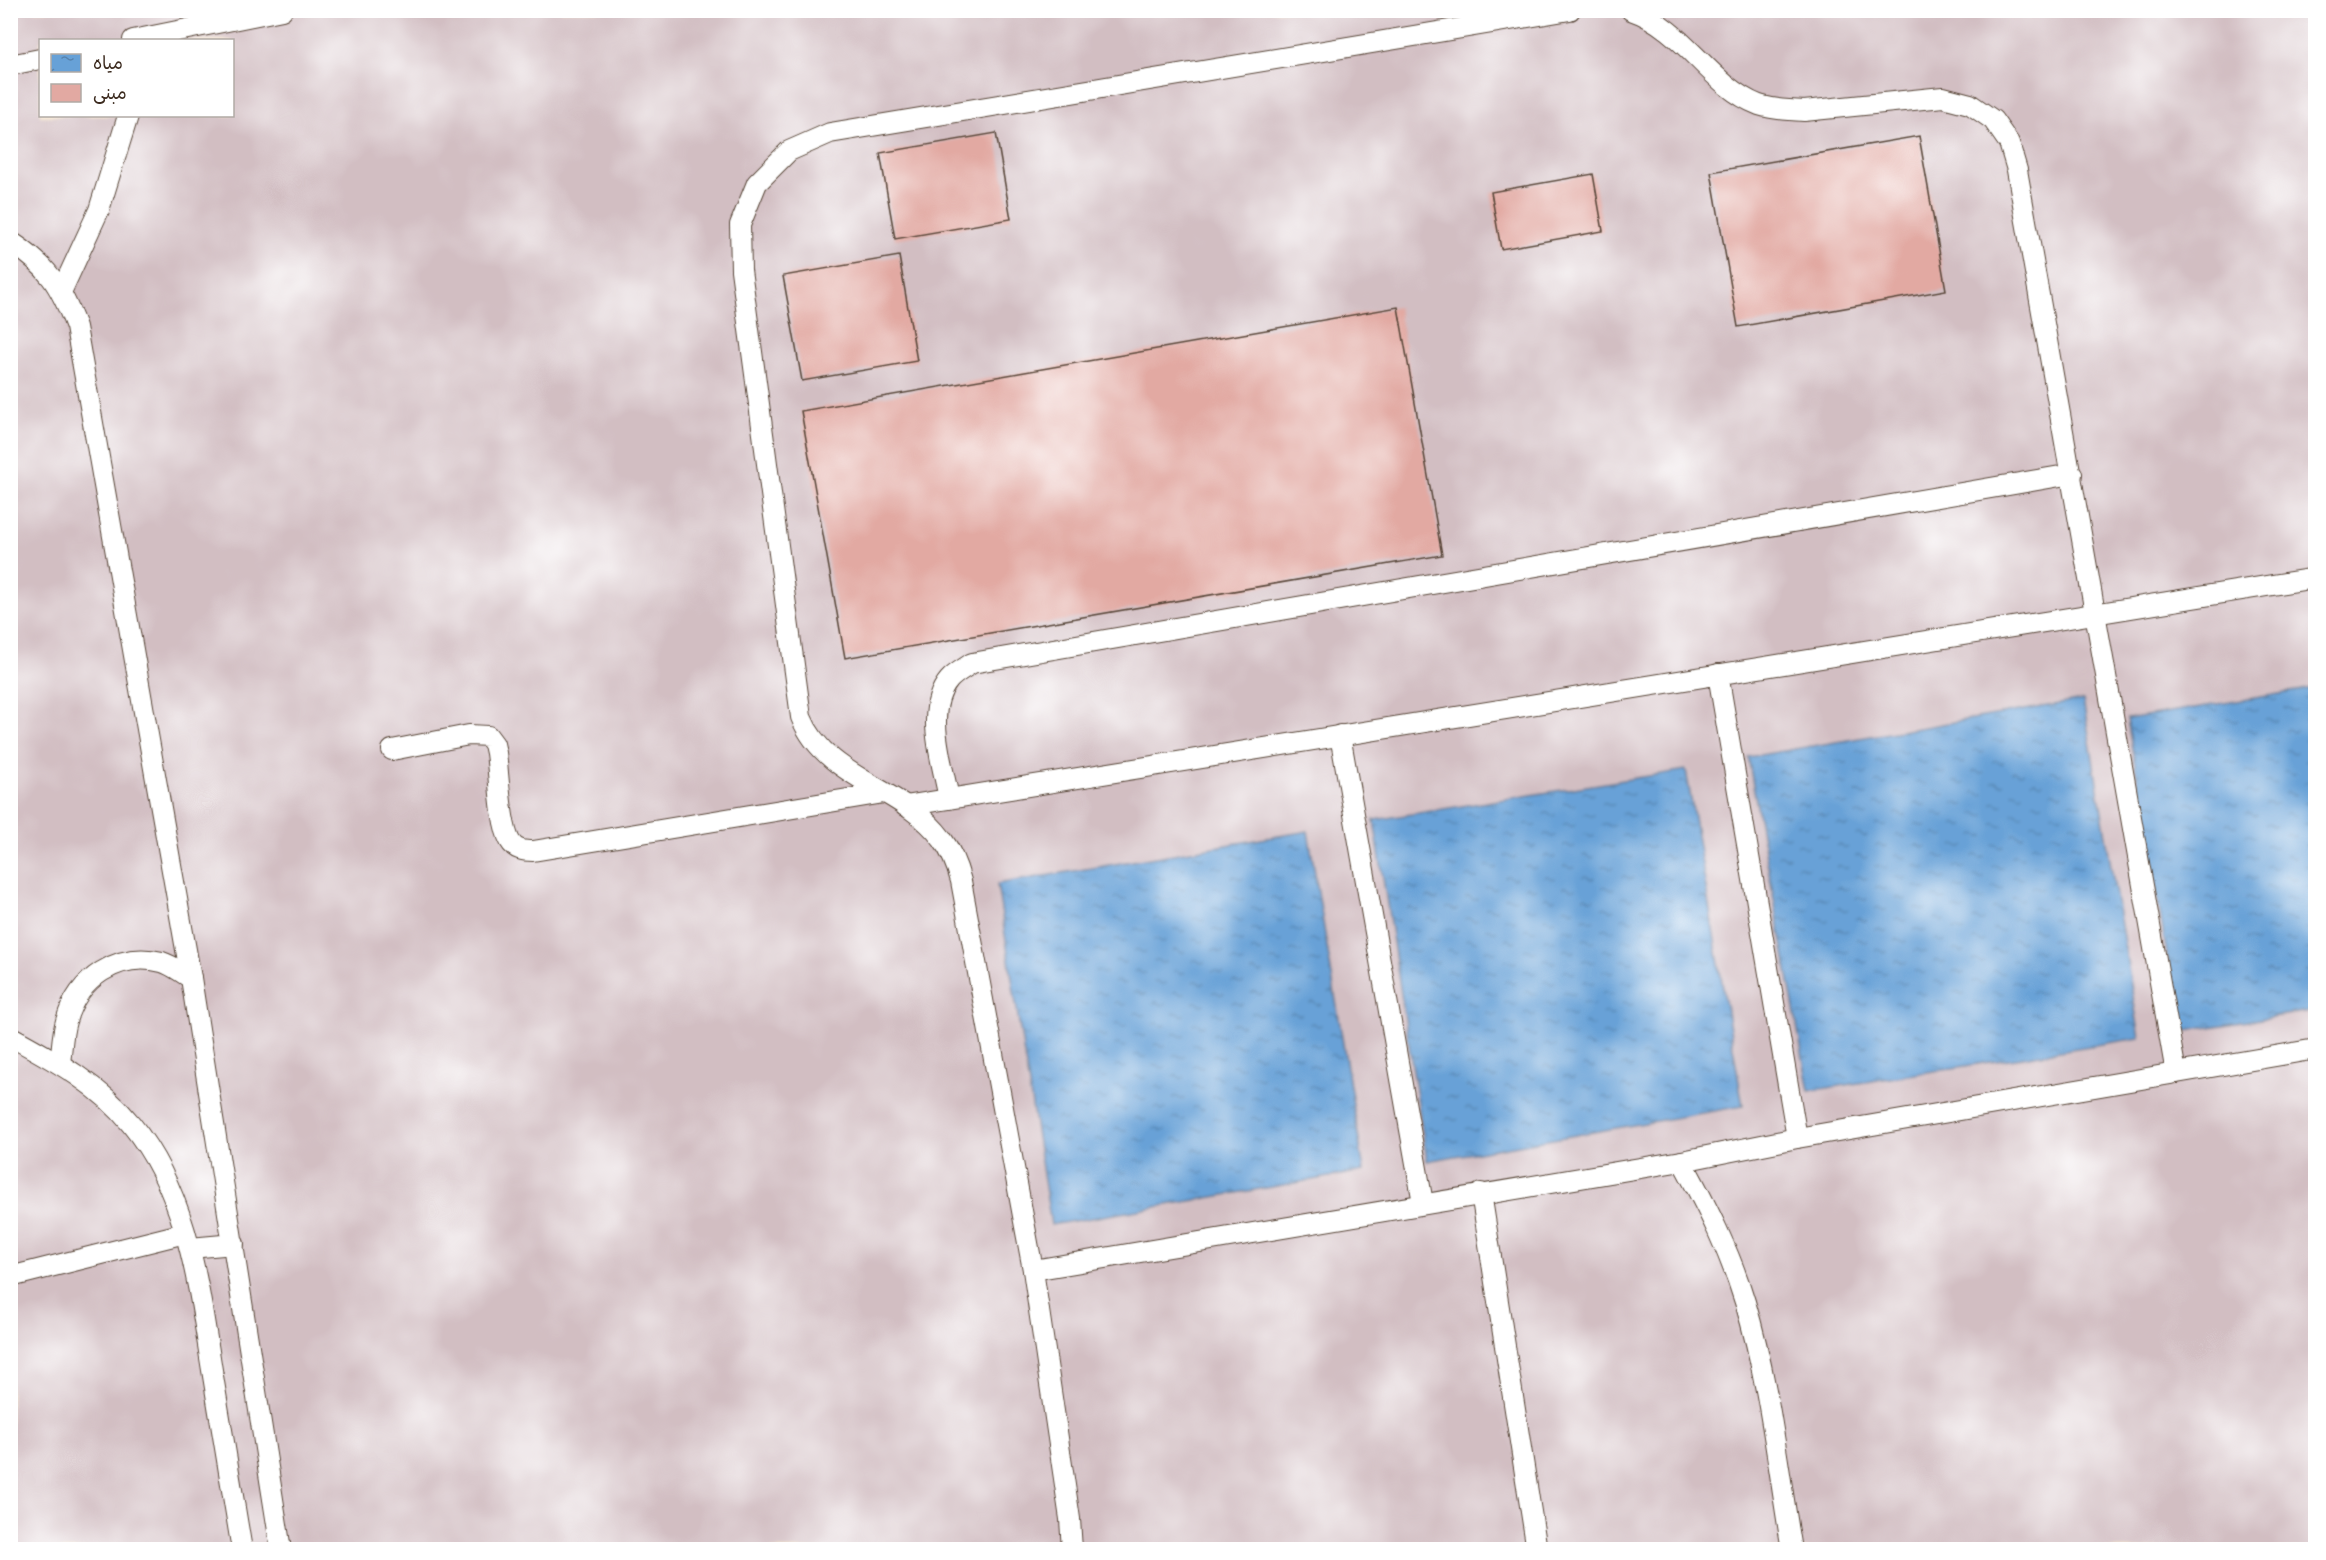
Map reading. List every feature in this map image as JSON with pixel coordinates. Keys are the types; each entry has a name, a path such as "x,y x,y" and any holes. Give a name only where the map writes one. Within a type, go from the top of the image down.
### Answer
{"lane":[{"path":"144,39 282,10"},
{"path":"1072,1550 1070,1519 1033,1270 962,881 955,858 942,838 904,806 833,762 807,733 801,717 741,270 740,225 757,183 789,150 830,133 1570,10"},
{"path":"1630,10 1649,16 1669,29 1739,95 1760,105 1782,110 1804,111 1943,97 1970,104 1993,120 2009,143 2017,170 2072,474 2176,1073"},
{"path":"11,63 39,59"},
{"path":"62,290 99,210 128,117"},
{"path":"10,241 36,259 62,290 76,327 191,978 282,1550"},
{"path":"949,799 938,736 936,707 949,680 972,663 2072,474"},
{"path":"904,806 2316,578"},
{"path":"1718,674 1797,1138"},
{"path":"392,750 469,735 488,736 494,744 496,753 506,829 510,842 520,851 533,851 884,793"},
{"path":"1340,735 1423,1203"},
{"path":"60,1063 65,1022 78,992 100,971 131,960 163,963 191,978"},
{"path":"10,1036 60,1063 98,1090 130,1123 157,1161 177,1203 187,1241 242,1550"},
{"path":"1033,1270 1682,1161 1797,1138 2316,1049"},
{"path":"1682,1161 1728,1253 1745,1302 1758,1352 1792,1550"},
{"path":"1481,1193 1537,1550"},
{"path":"10,1277 187,1241 234,1244"}],"shaded area":[{"path":"11,11 2315,11 2315,1549 11,1549"}],"water":[{"path":"2315,688 2315,1010 2180,1032 2127,719"},
{"path":"2083,700 2140,1038 1809,1091 1748,757"},
{"path":"1686,770 1743,1106 1427,1161 1374,820"},
{"path":"1308,831 1364,1171 1051,1225 997,884"}],"building":[{"path":"996,133 1011,219 895,239 880,153"},
{"path":"1919,136 1946,290 1738,327 1711,172"},
{"path":"1593,174 1603,231 1501,249 1491,192"},
{"path":"899,256 917,361 802,381 783,276"},
{"path":"1398,307 1442,555 845,658 801,411"}]}
